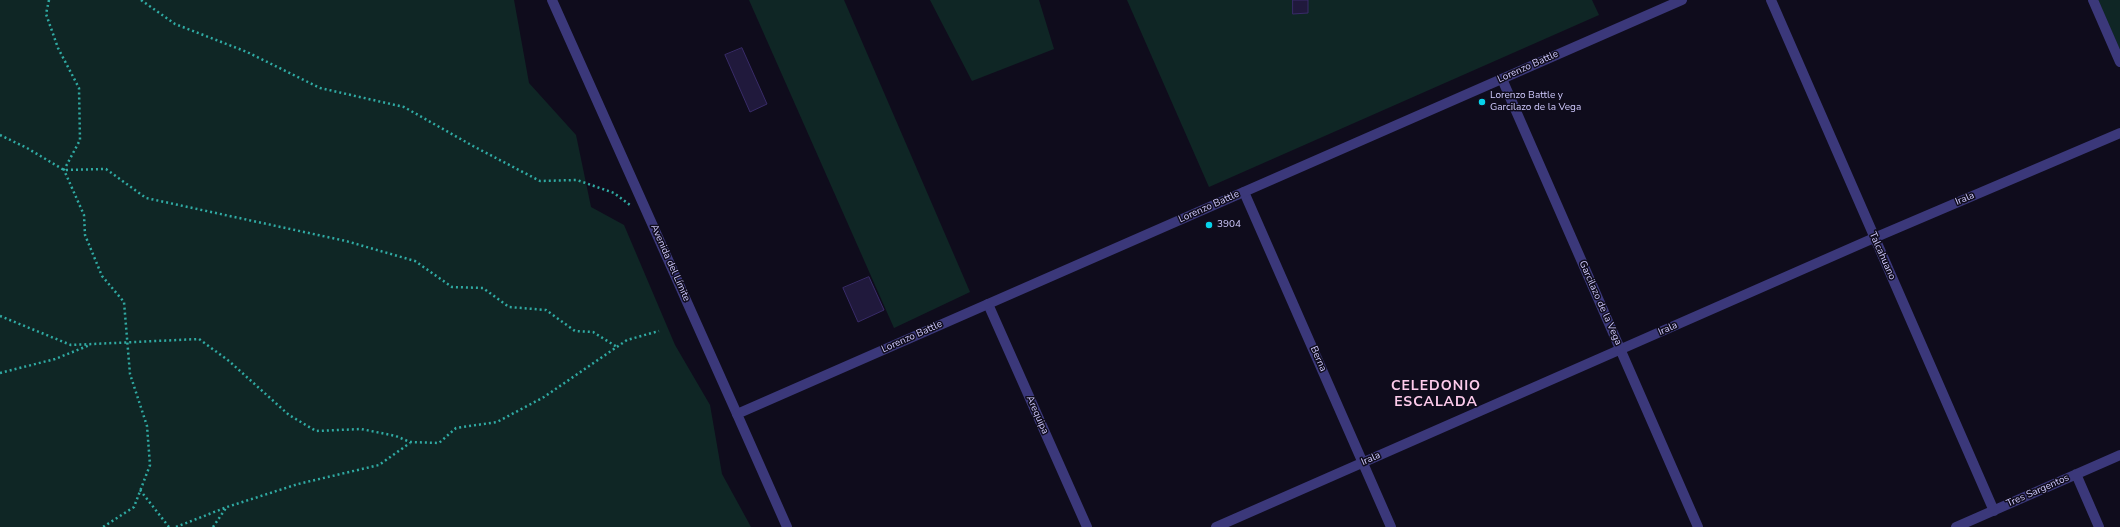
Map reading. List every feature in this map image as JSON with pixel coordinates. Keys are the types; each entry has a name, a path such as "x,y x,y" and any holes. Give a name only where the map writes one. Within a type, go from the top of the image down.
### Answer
{"street":[{"name":"Avenida del Límite","path":"552,0 787,527"},
{"name":"Lorenzo Battle","path":"737,414 1682,0"},
{"name":"Talcahuano","path":"1771,0 1994,511"},
{"path":"2093,0 2120,62"},
{"name":"Garcilazo de la Vega","path":"1502,79 1698,527"},
{"name":"Irala","path":"1216,527 1874,238 2120,133"},
{"name":"Berna","path":"1244,192 1391,527"},
{"name":"Arequipa","path":"988,304 1087,527"},
{"name":"Tres Sargentos","path":"1956,527 2120,455"},
{"path":"2076,474 2099,527"}],"path":[{"path":"49,0 46,14 58,48 79,88 80,140 64,170"},
{"path":"141,0 175,24 246,52 320,88 404,107 473,146 540,181 577,180 614,193 633,208"},
{"path":"0,134 64,170 106,169 146,198 346,241 414,261 452,287 483,288 509,306 546,310 575,331 593,332 617,347"},
{"path":"64,170 84,215 85,235 102,276 124,302 130,374 147,426 150,465 134,507 103,527"},
{"path":"0,316 71,345 199,339 229,361 289,416 316,430 362,429 396,436 410,442 439,443 456,428 497,422 544,398 627,340 659,331"},
{"path":"0,373 55,359 92,344"},
{"path":"176,527 227,507 298,484 379,465 410,442"},
{"path":"140,490 169,527"},
{"path":"212,527 227,507"}],"green space":[{"path":"0,0 514,0 529,83 576,135 591,207 624,225 675,345 710,405 722,474 751,527 0,527"},
{"path":"749,0 844,0 970,292 894,328"},
{"path":"930,0 1039,0 1054,49 972,81"},
{"path":"1127,0 1592,0 1599,15 1209,187"},
{"path":"2098,0 2120,0 2120,50"}],"building":[{"path":"1293,0 1308,0 1308,13 1293,14"},
{"path":"742,48 767,104 750,112 725,55"},
{"path":"869,277 884,310 858,322 843,288"}],"place":[{"name":"Lorenzo Battle y Garcilazo de la Vega","path":"1482,102"},
{"name":"3904","path":"1209,225"}],"district":[{"name":"CELEDONIO ESCALADA","path":"1436,396"}]}
